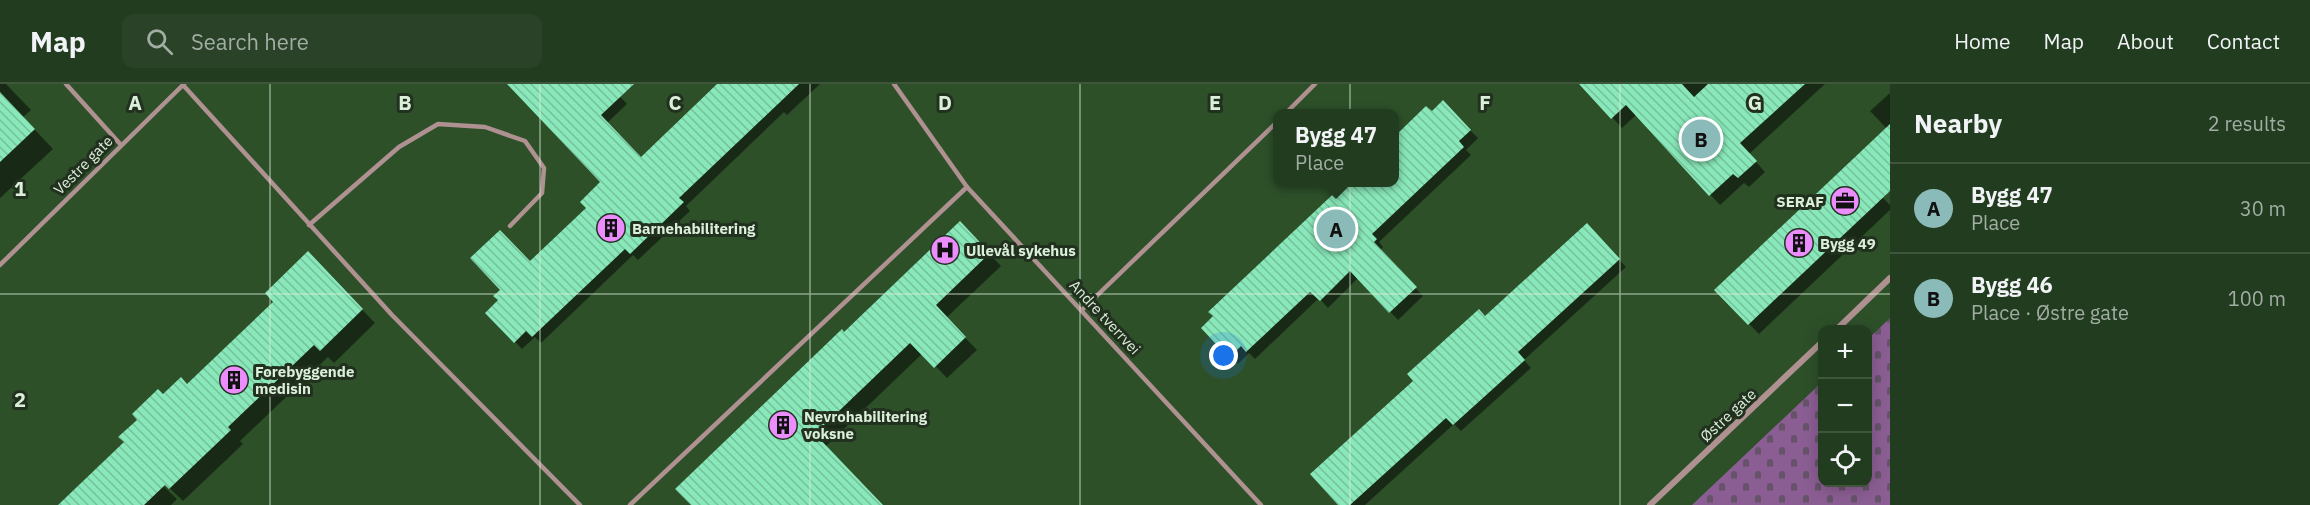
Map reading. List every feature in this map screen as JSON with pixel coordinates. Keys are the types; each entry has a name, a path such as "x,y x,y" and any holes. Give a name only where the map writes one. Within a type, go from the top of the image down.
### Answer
{"street":[{"path":"1841,325 1890,278"},
{"name":"Østre gate","path":"1650,505 1818,346"}],"lane":[{"path":"66,84 121,144"},
{"name":"Andre tverrvei","path":"894,84 967,187 1261,505"},
{"path":"1291,109 1315,84"},
{"path":"183,85 393,315 580,505"},
{"name":"Vestre gate","path":"0,265 183,85"},
{"path":"309,225 399,147 438,124 485,127 525,141 544,168 542,193 510,226"},
{"path":"1082,310 1273,127"},
{"path":"630,505 967,187"}],"green space":[{"path":"1890,318 1890,505 1692,505 1818,386 1818,487 1872,487 1872,335"}],"building":[{"name":"Barnehabilitering","path":"507,84 634,84 601,115 641,157 717,84 799,84 679,198 684,202 630,254 625,249 532,337 526,331 514,343 485,313 498,300 493,296 500,290 470,258 500,230 530,261 586,208 580,202 600,182"},
{"path":"1579,84 1682,84 1694,97 1708,84 1805,84 1740,143 1757,161 1738,178 1733,174 1709,196 1626,105 1611,119"},
{"path":"0,92 35,129 0,162"},
{"path":"1443,100 1471,130 1459,141 1464,147 1372,234 1377,239 1374,242 1417,287 1389,313 1350,271 1320,301 1310,292 1246,352 1241,346 1229,358 1201,328 1213,316 1208,312 1341,187 1399,187 1399,132 1426,106 1432,111"},
{"name":"Bygg 49","path":"1890,124 1890,191 1748,325 1714,290"},
{"path":"960,221 990,253 936,305 966,337 934,368 910,343 815,434 883,505 691,505 675,489 842,329 844,332"},
{"path":"1587,223 1620,259 1518,352 1525,360 1453,425 1446,418 1350,505 1338,505 1310,474 1413,381 1407,374 1479,309 1485,316"},
{"name":"Forebyggende medisin","path":"308,251 363,309 320,351 314,345 228,427 231,430 169,489 165,485 144,505 58,505 124,442 118,437 137,420 132,414 158,389 163,394 181,377 187,384 273,302 265,293"}],"place":[{"name":"Bygg 46","path":"1701,139"},
{"name":"SERAF","path":"1845,201"},
{"name":"Barnehabilitering","path":"611,228"},
{"name":"Bygg 47","path":"1336,229"},
{"name":"Bygg 49","path":"1799,243"},
{"name":"Ullevål sykehus","path":"945,250"},
{"name":"Forebyggende medisin","path":"234,380"},
{"name":"Nevrohabilitering voksne","path":"783,425"}]}
